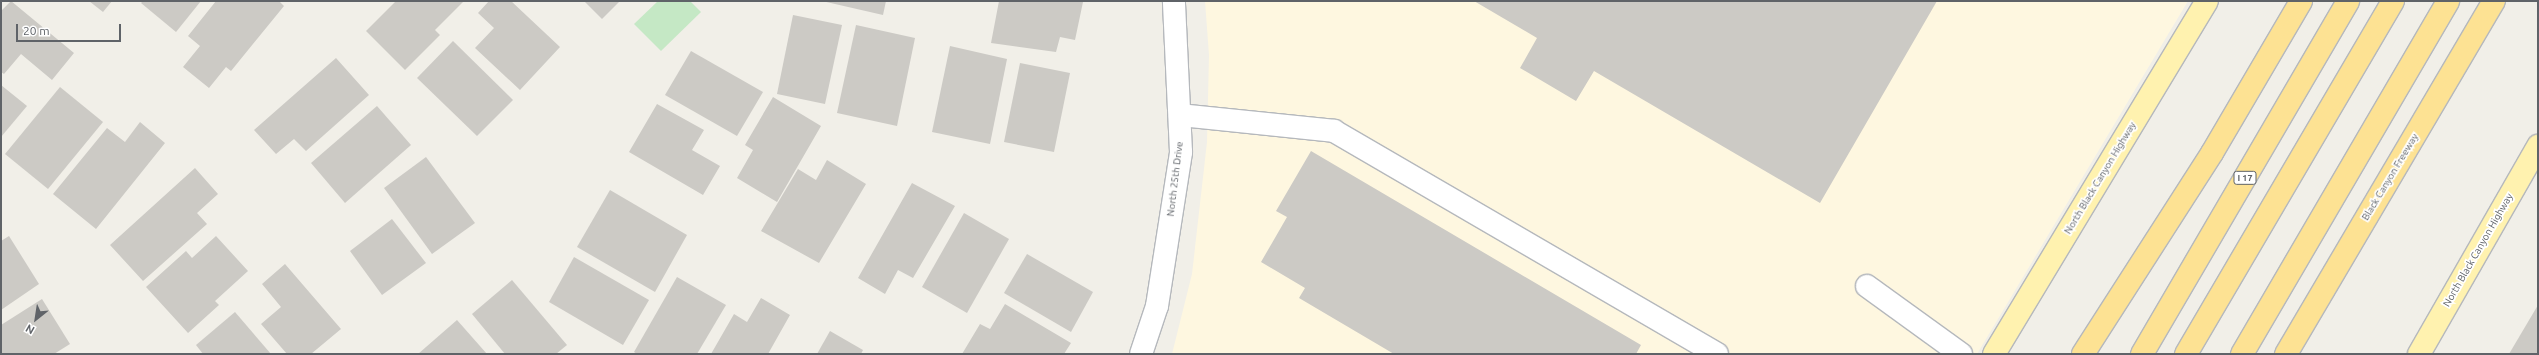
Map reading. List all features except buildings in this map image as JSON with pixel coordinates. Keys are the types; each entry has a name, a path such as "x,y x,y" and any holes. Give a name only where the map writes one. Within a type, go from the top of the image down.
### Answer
{"highway":[{"path":"2083,354 2212,152 2301,1"},
{"name":"I 17","path":"2142,354 2348,1"},
{"path":"2186,354 2393,1"},
{"path":"2242,354 2448,1"},
{"name":"Black Canyon Freeway","path":"2286,354 2494,1"},
{"path":"2297,354 2302,326"}],"main road":[{"name":"North Black Canyon Highway","path":"1994,354 2207,1"},
{"name":"North Black Canyon Highway","path":"2419,354 2538,146"}],"street":[{"name":"North 25th Drive","path":"1141,354 1157,306 1180,152 1180,115 1174,1"},
{"path":"1180,115 1334,131 1717,354"},
{"path":"1867,286 1961,354"}],"shaded area":[{"path":"1205,1 2188,1 1977,354 1172,354 1192,274 1207,142 1209,55"}],"green space":[{"path":"658,1 690,1 701,12 661,51 634,24"}]}
